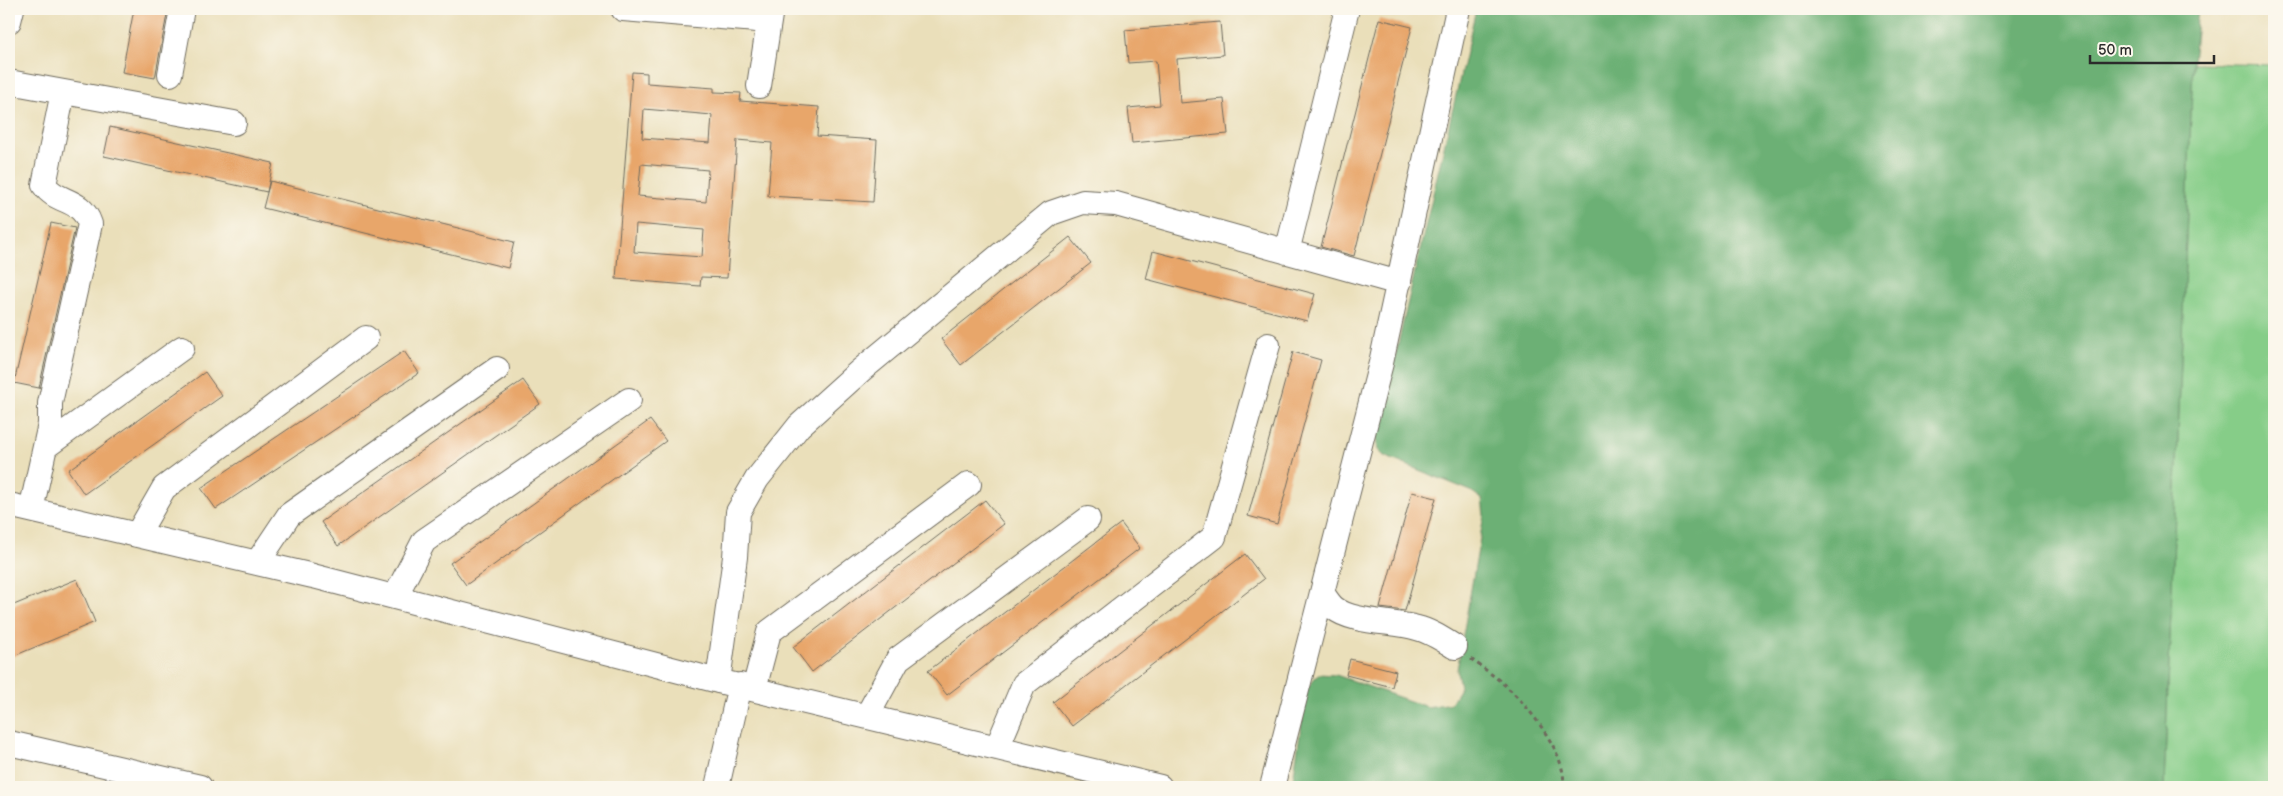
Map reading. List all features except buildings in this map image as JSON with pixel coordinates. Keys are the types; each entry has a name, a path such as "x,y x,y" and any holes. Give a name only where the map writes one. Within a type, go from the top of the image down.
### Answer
{"street":[{"path":"9,21 12,9"},
{"path":"170,74 182,9"},
{"path":"624,9 770,15 759,86"},
{"path":"1287,252 1347,9"},
{"path":"1272,787 1381,363 1458,9"},
{"path":"9,82 234,123"},
{"path":"63,92 44,185 50,193 68,200 86,212 90,224 50,403 50,424 45,447 20,508 257,563 737,685 1160,787"},
{"path":"718,787 737,685 735,557 738,512 757,479 798,426 860,371 1050,213 1083,202 1116,204 1399,283"},
{"path":"137,535 164,488 366,338"},
{"path":"997,748 1024,684 1214,537 1268,345"},
{"path":"45,447 182,348"},
{"path":"257,563 289,515 497,369"},
{"path":"395,597 424,541 629,400"},
{"path":"737,685 769,632 968,484"},
{"path":"867,716 898,659 1088,519"},
{"path":"1322,593 1333,608 1342,613 1376,622 1416,627 1433,634 1455,647"},
{"path":"9,743 200,787"}],"path":[{"path":"1455,647 1509,688 1538,723 1554,746 1559,759 1563,787"}],"green space":[{"path":"1476,9 2198,9 2193,63 2164,787 1292,787 1307,688 1318,674 1336,675 1427,707 1451,703 1460,688 1457,670 1484,515 1482,499 1471,491 1384,456 1378,450 1376,439"},
{"path":"2193,63 2274,65 2274,787 2164,787"}]}
